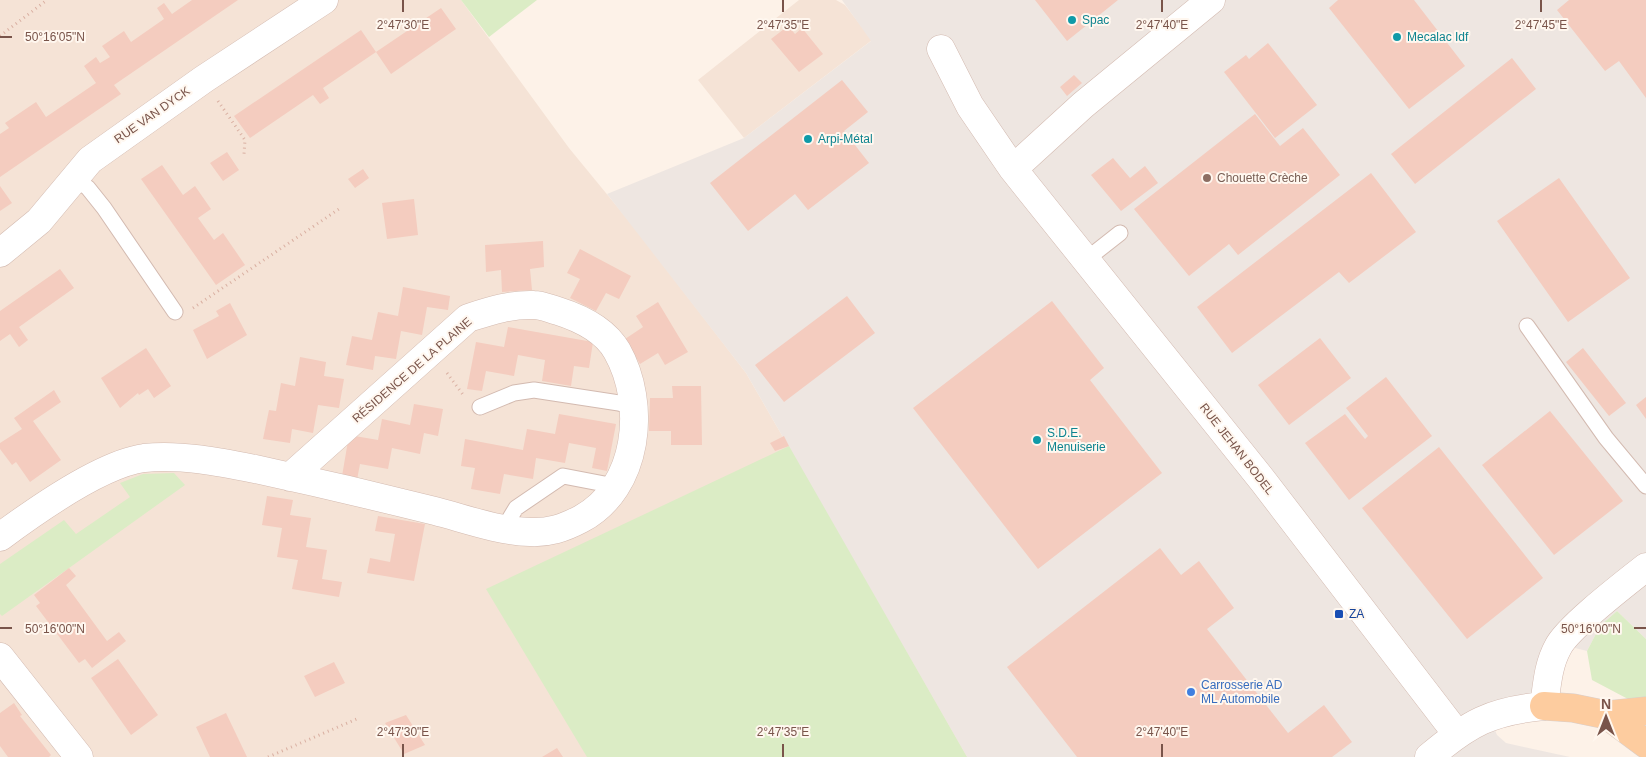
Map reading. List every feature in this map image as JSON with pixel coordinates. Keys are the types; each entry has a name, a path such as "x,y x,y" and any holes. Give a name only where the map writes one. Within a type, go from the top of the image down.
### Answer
{"main road":[{"path":"1544,706 1573,708 1607,714 1646,711"},
{"path":"1607,714 1646,744"}],"street":[{"name":"RUE VAN DYCK","path":"0,253 39,221 90,160 204,79 324,0"},
{"path":"1013,169 1083,105 1211,0"},
{"name":"RUE JEHAN BODEL","path":"941,48 970,106 1013,169 1263,481 1456,734"},
{"name":"RÉSIDENCE DE LA PLAINE","path":"536,305 574,316 596,329 616,350 632,391 636,408 629,456 615,486 600,506 557,531 530,532 504,528 290,476 432,353 468,318 499,308 536,305"},
{"path":"0,537 99,472 145,458 222,463 290,476"},
{"path":"1430,757 1456,734 1489,716 1516,709 1544,706 1549,666 1559,644 1574,628 1646,566"},
{"path":"0,657 79,757"}],"lane":[{"path":"75,178 88,188 104,208 175,312"},
{"path":"1087,259 1120,233"},
{"path":"1527,326 1606,438 1646,486"},
{"path":"480,407 514,394 534,390 619,403 636,408"},
{"path":"504,528 516,508 563,476 615,486"}],"path":[{"path":"0,36 47,0"},
{"path":"204,79 245,140 244,154"},
{"path":"175,312 192,308 342,207"},
{"path":"432,353 460,393 480,407"},
{"path":"268,757 359,718"}],"shaded area":[{"path":"0,0 461,0 569,148 633,226 746,373 967,757 0,757"},
{"path":"799,0 836,0 845,5 872,40 744,138 698,80"},
{"path":"842,0 1646,0 1646,639 1617,611 1600,626 1587,651 1559,644 1544,706 1489,716 1497,735 1506,743 1570,757 967,757 746,373 607,194 744,138 871,41"}],"green space":[{"path":"461,0 537,0 489,37"},
{"path":"789,446 967,757 587,757 486,589"},
{"path":"174,473 185,485 2,616 0,614 0,564 64,520 76,534 130,497 120,483 143,474"},
{"path":"1617,611 1646,639 1646,701 1628,699 1592,680 1587,651 1600,626"}],"building":[{"path":"192,0 238,0 114,85 121,94 0,177 0,134 9,128 5,123 36,102 46,117 96,83 84,66 96,57 100,63 110,57 102,46 124,31 131,42 164,19 157,8 164,3 172,14"},
{"name":"Spac","path":"1035,0 1118,0 1067,41"},
{"name":"Mecalac Idf","path":"1338,0 1414,0 1465,66 1409,109 1329,8"},
{"path":"1569,0 1646,0 1646,98 1619,61 1605,71 1557,10"},
{"path":"441,8 456,29 391,74 376,52"},
{"path":"788,26 795,34 802,28 823,54 799,72 771,39"},
{"path":"361,30 376,52 323,88 329,98 320,104 313,95 250,138 234,116"},
{"path":"1268,43 1317,105 1275,138 1224,72 1246,55 1249,59"},
{"path":"1512,58 1536,89 1415,184 1391,154"},
{"path":"1074,75 1082,83 1067,96 1060,87"},
{"name":"Arpi-Métal","path":"842,80 868,112 844,131 869,163 808,210 795,194 748,231 710,183"},
{"path":"1255,114 1280,146 1303,128 1340,175 1238,255 1229,244 1189,276 1134,209"},
{"path":"227,152 239,170 223,181 210,163"},
{"path":"1113,158 1130,178 1145,166 1158,183 1121,211 1091,175"},
{"path":"162,165 183,195 195,186 211,209 198,218 214,240 223,233 245,265 216,285 141,179"},
{"path":"363,169 369,178 355,188 348,179"},
{"path":"1371,173 1416,232 1349,283 1339,272 1232,353 1197,307"},
{"path":"1559,178 1630,278 1568,322 1497,221"},
{"path":"0,186 12,203 0,211"},
{"path":"414,199 418,235 387,239 382,203"},
{"path":"543,241 544,267 530,269 532,290 502,292 501,270 486,272 485,245"},
{"path":"580,249 631,276 619,299 606,293 596,311 570,298 580,279 567,273"},
{"path":"60,269 74,288 19,327 28,340 19,347 10,334 0,341 0,311"},
{"path":"403,287 450,296 448,310 427,307 422,335 401,331 396,359 375,356 373,370 346,365 352,336 372,340 378,312 398,316"},
{"path":"847,296 875,333 784,402 755,365"},
{"name":"S.D.E. Menuiserie","path":"1052,301 1104,368 1090,380 1162,473 1038,569 913,408"},
{"path":"658,302 688,352 665,365 658,353 640,364 625,339 643,327 636,316"},
{"path":"230,303 247,335 207,359 193,330 219,316 216,311"},
{"path":"508,327 593,342 589,368 574,366 571,386 542,381 545,360 518,355 514,376 486,371 482,391 467,389 476,342 504,347"},
{"path":"1320,338 1351,378 1289,425 1258,385"},
{"path":"146,348 171,386 154,398 148,389 139,395 138,393 120,408 101,378"},
{"path":"1583,348 1626,403 1609,416 1566,362"},
{"path":"300,357 326,362 324,376 344,379 339,408 318,405 313,433 292,429 290,443 263,439 269,410 276,411 281,383 295,386"},
{"path":"1386,377 1432,436 1349,500 1305,443 1345,414 1365,439 1368,436 1346,408"},
{"path":"672,386 701,386 702,445 671,445 671,431 649,431 650,398 673,398"},
{"path":"54,390 61,402 33,421 61,460 30,482 16,462 12,465 0,449 0,443 22,429 14,418"},
{"path":"1646,397 1646,419 1636,405"},
{"path":"414,404 443,409 438,436 424,433 420,454 392,448 388,469 360,464 356,485 341,482 349,435 378,440 382,419 410,425"},
{"path":"1550,411 1623,501 1554,555 1482,465"},
{"path":"559,414 616,424 607,471 592,468 596,448 569,443 565,463 536,458 533,479 504,474 500,494 471,489 475,468 461,466 465,439 523,450 527,429 555,434"},
{"path":"784,436 789,446 775,451 770,443"},
{"path":"1439,447 1543,578 1467,639 1362,508"},
{"path":"267,496 293,500 290,515 311,518 306,547 327,550 322,579 342,582 339,597 292,589 298,560 277,557 282,528 262,525"},
{"path":"378,516 425,524 414,581 367,573 370,558 390,562 395,534 375,531"},
{"path":"1160,548 1181,575 1199,561 1234,608 1207,629 1288,733 1324,705 1352,742 1332,757 1077,757 1007,667"},
{"path":"69,568 76,576 66,585 107,641 119,632 126,641 92,668 85,659 79,663 36,606 40,603 34,595"},
{"path":"118,659 158,715 131,735 91,678"},
{"path":"334,662 345,683 315,697 304,676"},
{"path":"14,703 22,715 20,716 51,755 49,757 8,757 0,746 0,713"},
{"path":"226,713 247,757 210,757 196,727"},
{"path":"406,715 425,745 404,754 385,723"},
{"path":"557,748 563,757 542,757"}],"place":[{"name":"Spac","path":"1072,20"},
{"name":"Mecalac Idf","path":"1397,37"},
{"name":"Arpi-Métal","path":"808,139"},
{"name":"Chouette Crèche","path":"1207,178"},
{"name":"S.D.E. Menuiserie","path":"1037,440"},
{"name":"ZA","path":"1339,614"},
{"name":"Carrosserie AD ML Automobile","path":"1191,692"}]}
